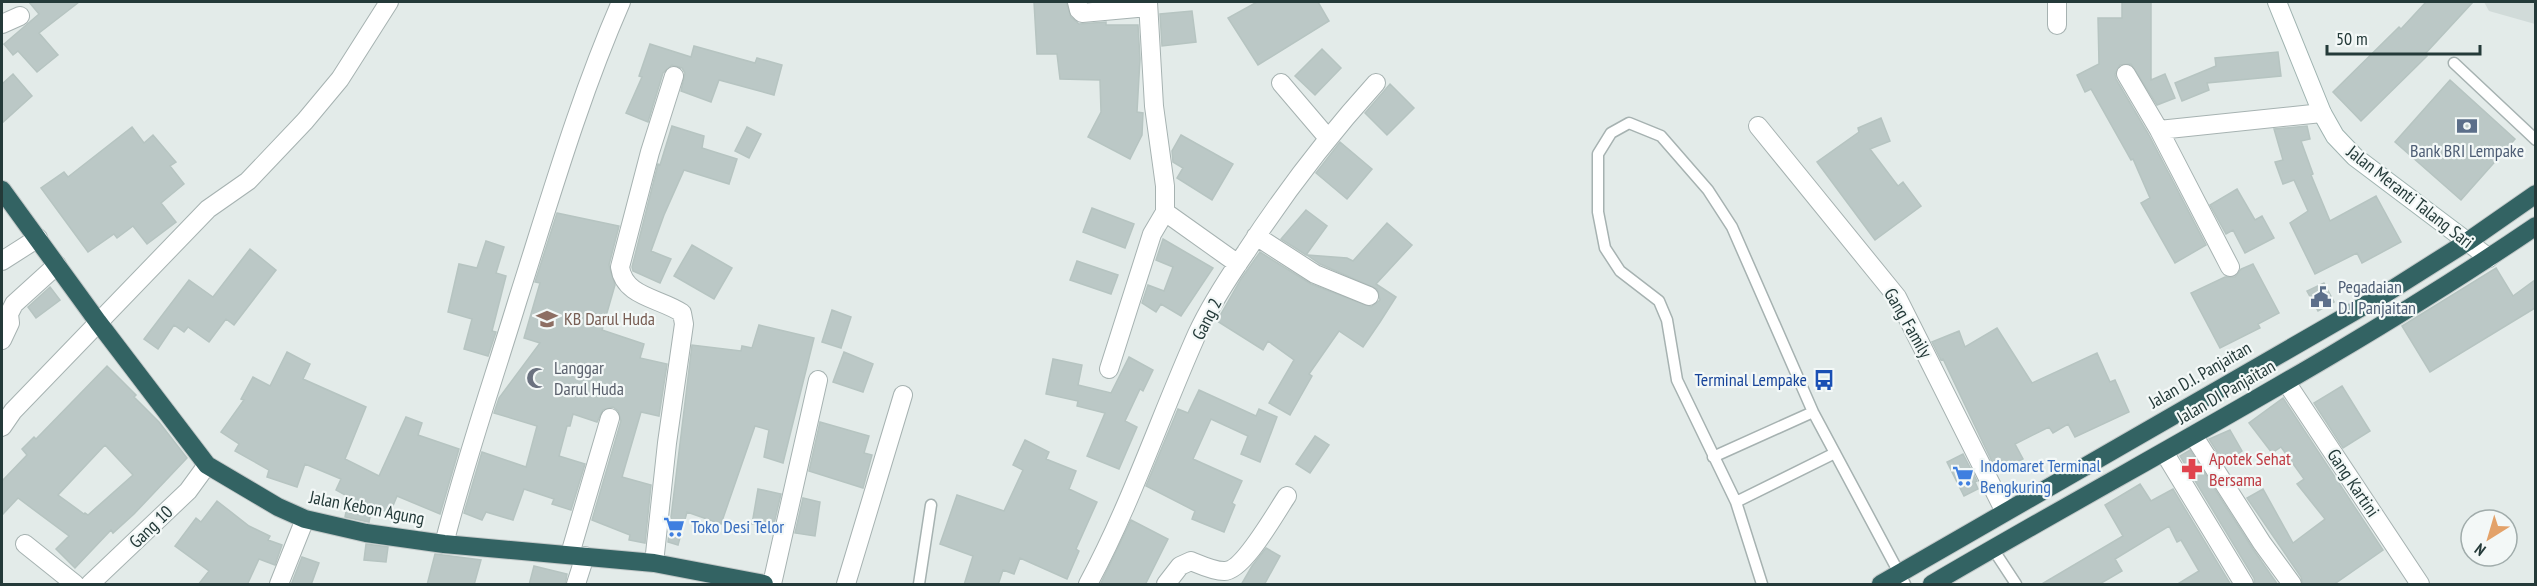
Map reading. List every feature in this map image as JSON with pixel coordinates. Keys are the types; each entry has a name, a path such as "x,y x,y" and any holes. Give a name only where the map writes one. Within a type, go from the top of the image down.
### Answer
{"highway":[{"name":"Jalan Kebon Agung","path":"2,190 98,322 207,465 278,507 305,519 366,532 444,544 654,563 756,584"},
{"name":"Jalan D.I. Panjaitan","path":"1881,585 1902,580 2005,512 2388,292 2467,242 2535,194"},
{"name":"Jalan DI Panjaitan","path":"1932,585 2286,382 2489,258 2535,226"},
{"path":"2109,452 2122,476"}],"street":[{"path":"2,427 13,411 208,208 248,181 305,121 340,79 389,2"},
{"path":"444,544 569,137 601,48 621,2"},
{"path":"1077,2 1082,12 1148,4 1154,106 1165,186 1166,212 1152,234 1110,369"},
{"path":"2056,25 2057,2"},
{"name":"Jalan Meranti Talang Sari","path":"2277,2 2322,113 2335,136 2355,157 2489,258"},
{"path":"2,24 20,16"},
{"path":"2126,74 2159,130 2230,267"},
{"path":"654,563 666,443 684,324 681,313 672,306 635,292 626,284 621,277 620,267 650,153 674,76"},
{"path":"1281,83 1328,137"},
{"name":"Gang 2","path":"1088,585 1156,435 1198,333 1256,236 1328,137 1376,83"},
{"path":"2159,130 2322,113"},
{"name":"Gang Family","path":"1758,126 1897,297 2005,512"},
{"path":"1166,212 1238,264"},
{"path":"1256,236 1315,274 1369,296"},
{"path":"2,261 38,238"},
{"path":"2,340 10,323 9,314 14,304 57,266"},
{"path":"772,585 818,380"},
{"name":"Gang Kartini","path":"2286,382 2420,585"},
{"path":"846,585 903,395"},
{"path":"576,585 578,555 610,418"},
{"path":"2193,435 2262,543 2292,585"},
{"path":"2164,452 2244,585"},
{"name":"Gang 10","path":"90,585 188,491 207,465"},
{"path":"1167,585 1180,566 1191,561 1224,572 1232,569 1251,550 1287,496"},
{"path":"279,585 305,519"},
{"path":"25,544 75,585"}],"lane":[{"path":"2454,63 2535,140"},
{"path":"1762,585 1736,502 1677,380 1667,320 1659,302 1620,271 1605,248 1598,212 1598,154 1611,134 1629,123 1661,136 1708,190 1732,227 1813,412 1902,580"},
{"path":"1713,457 1813,412"},
{"path":"1736,502 1835,453"},
{"path":"919,585 931,505"},
{"path":"1993,549 2016,585"}],"shaded area":[{"path":"2484,2 2535,2 2535,24 2489,11"}],"building":[{"path":"29,2 79,2 39,33 58,55 37,72 18,51 13,55 4,44 39,14"},
{"path":"1034,2 1066,2 1071,17 1079,24 1106,22 1106,25 1138,25 1140,59 1137,112 1143,113 1142,135 1130,159 1088,137 1101,112 1100,80 1060,79 1057,54 1037,54"},
{"path":"1257,2 1318,2 1329,21 1258,65 1228,18"},
{"path":"2122,2 2151,2 2151,80 2165,74 2175,98 2157,105 2131,64 2120,65 2115,74 2116,79 2149,135 2206,245 2175,263 2141,203 2150,198 2133,159 2131,160 2091,89 2085,92 2077,75 2099,64 2098,18 2122,18"},
{"path":"2426,2 2473,2 2425,54 2427,56 2361,121 2333,92 2399,27 2401,29"},
{"path":"1192,11 1196,42 1162,46 1160,14"},
{"path":"650,44 691,57 694,46 755,63 757,58 782,65 774,95 719,80 711,102 681,91 685,73 682,68 672,65 663,73 648,122 626,113 642,77 639,76"},
{"path":"1322,49 1341,68 1315,95 1295,76"},
{"path":"2278,52 2281,76 2207,83 2209,90 2182,101 2175,83 2216,66 2215,58"},
{"path":"13,74 32,96 2,123 2,84"},
{"path":"2450,80 2515,139 2461,200 2395,142"},
{"path":"1390,84 1414,108 1387,135 1365,113"},
{"path":"1881,118 1890,141 1870,149 1898,186 1903,182 1921,206 1875,240 1817,162 1859,132 1858,128"},
{"path":"672,126 704,136 702,148 737,159 729,184 684,170 651,251 671,259 660,283 633,271 632,267 658,164 660,165"},
{"path":"2307,126 2310,139 2301,141 2313,174 2311,175 2330,221 2376,196 2401,242 2362,263 2357,253 2315,274 2290,223 2308,211 2294,180 2283,184 2275,162 2283,160 2274,129"},
{"path":"132,127 144,143 153,135 176,162 170,166 184,184 161,203 176,222 147,244 133,226 117,238 114,234 88,252 41,188 64,172 68,177"},
{"path":"747,127 761,134 749,158 735,151"},
{"path":"1181,135 1233,164 1212,200 1177,178 1183,168 1173,162 1172,151"},
{"path":"1340,142 1372,169 1347,199 1316,173"},
{"path":"2237,189 2255,220 2262,216 2274,238 2245,253 2233,230 2226,234 2210,205"},
{"path":"1092,208 1134,224 1125,248 1083,232"},
{"path":"1306,210 1327,226 1306,255 1281,239"},
{"path":"557,213 619,226 609,265 615,285 602,330 644,344 640,358 667,364 659,416 641,412 622,477 651,485 645,543 629,540 630,535 592,520 621,421 618,411 613,407 603,410 597,422 573,414 570,426 567,426 559,456 585,464 571,510 552,504 554,499 524,489 513,520 486,512 482,520 464,513 482,452 526,467 537,426 494,413 499,398 540,343 524,338 540,283 535,282"},
{"path":"1387,223 1412,245 1376,284 1396,297 1380,322 1363,347 1339,331 1309,374 1312,376 1290,415 1269,403 1294,360 1268,341 1263,350 1217,321 1241,279 1260,252 1311,284 1371,307 1380,300 1377,289 1320,264 1307,255 1347,258 1353,261"},
{"path":"1163,239 1213,268 1181,316 1161,304 1156,312 1142,303 1148,285 1164,291 1173,267 1156,260"},
{"path":"486,241 504,247 496,273 506,276 492,331 496,332 488,356 464,349 472,319 448,312 459,264 477,268"},
{"path":"692,245 732,268 714,299 674,276"},
{"path":"250,249 276,270 234,325 226,319 209,342 188,327 184,332 174,325 158,349 144,339 189,280 213,297"},
{"path":"1077,261 1118,275 1111,294 1070,280"},
{"path":"2253,264 2279,313 2258,324 2260,328 2220,348 2191,293 2225,277 2235,277 2241,269"},
{"path":"2496,268 2513,296 2535,280 2535,308 2430,372 2402,326"},
{"name":"Pegadaian D.I Panjaitan","path":"2324,283 2334,302 2318,311 2307,291"},
{"path":"50,287 60,300 36,318 28,307"},
{"path":"832,310 851,317 841,348 822,342"},
{"path":"759,325 814,338 783,463 764,457 769,430 755,426 721,524 687,512 678,545 668,542 692,345 741,351 742,346 752,348"},
{"path":"1997,328 2032,383 2097,353 2110,382 2115,380 2129,412 2075,437 2068,424 2053,433 2049,427 2015,444 2023,459 1997,472 1943,359 1941,360 1932,342 1959,331 1965,347"},
{"path":"287,352 310,364 303,379 366,407 345,459 379,476 406,417 422,423 418,435 459,449 440,514 397,496 390,513 372,506 369,522 345,517 349,497 336,490 341,479 305,464 297,487 267,477 269,470 235,451 239,444 221,432 244,400 241,399 253,377 270,386"},
{"path":"844,352 873,364 863,392 833,382"},
{"path":"1129,357 1153,370 1143,391 1140,389 1125,421 1137,427 1119,469 1087,456 1105,413 1077,406 1078,401 1046,394 1053,359 1082,365 1078,385 1111,393"},
{"path":"107,366 136,395 134,397 159,422 187,458 134,514 113,533 111,530 75,568 56,549 69,536 18,498 2,515 2,481 27,455 22,449 34,437 36,439","holes":["105,445 133,475 88,515 58,495"]},
{"path":"2342,386 2370,431 2343,448 2314,403"},
{"path":"1199,390 1256,416 1259,409 1277,417 1260,462 1241,454 1248,436 1211,419 1193,459 1242,481 1232,503 1235,505 1224,532 1192,519 1195,511 1146,486 1178,409 1188,413"},
{"path":"2283,398 2383,550 2333,585 2303,585 2301,577 2247,498 2263,489 2293,543 2325,519 2297,484 2304,479 2281,447 2272,453 2249,423"},
{"path":"820,422 869,436 864,453 872,455 863,488 809,471"},
{"path":"2230,430 2242,451 2224,463 2209,439"},
{"path":"1315,436 1329,445 1310,473 1296,464"},
{"path":"1025,440 1049,452 1046,459 1076,471 1069,489 1097,502 1076,549 1079,551 1067,579 1020,558 1014,574 1003,570 998,585 964,585 973,556 940,544 957,495 1004,511 1023,470 1013,465"},
{"path":"2190,450 2278,585 2255,585 2254,578 2180,456"},
{"name":"Indomaret Terminal Bengkuring","path":"1963,454 1977,481 1975,482 1978,489 1964,496 1947,462"},
{"path":"2140,484 2151,501 2173,489 2231,585 2176,585 2199,571 2181,540 2177,542 2169,526 2115,559 2122,571 2098,585 2040,585 2123,536 2105,505"},
{"path":"758,489 781,494 773,528 752,524"},
{"path":"803,498 820,502 815,536 795,533"},
{"path":"217,501 249,526 270,536 268,540 282,545 275,565 259,559 247,585 198,585 209,571 175,546 196,518 201,522"},
{"path":"1131,520 1168,539 1145,585 1100,585"},
{"path":"366,544 388,547 386,562 364,560"},
{"path":"1266,548 1280,556 1264,585 1241,585 1252,566"},
{"path":"435,554 481,560 474,585 427,585"},
{"path":"302,557 319,563 311,585 291,585"},
{"path":"534,566 567,574 565,585 529,585"}],"place":[{"name":"Bank BRI Lempake","path":"2467,126"},
{"name":"Pegadaian D.I Panjaitan","path":"2321,297"},
{"name":"KB Darul Huda","path":"547,319"},
{"name":"Langgar Darul Huda","path":"537,378"},
{"name":"Terminal Lempake","path":"1824,380"},
{"name":"Apotek Sehat Bersama","path":"2192,469"},
{"name":"Indomaret Terminal Bengkuring","path":"1963,476"},
{"name":"Toko Desi Telor","path":"674,527"}]}
